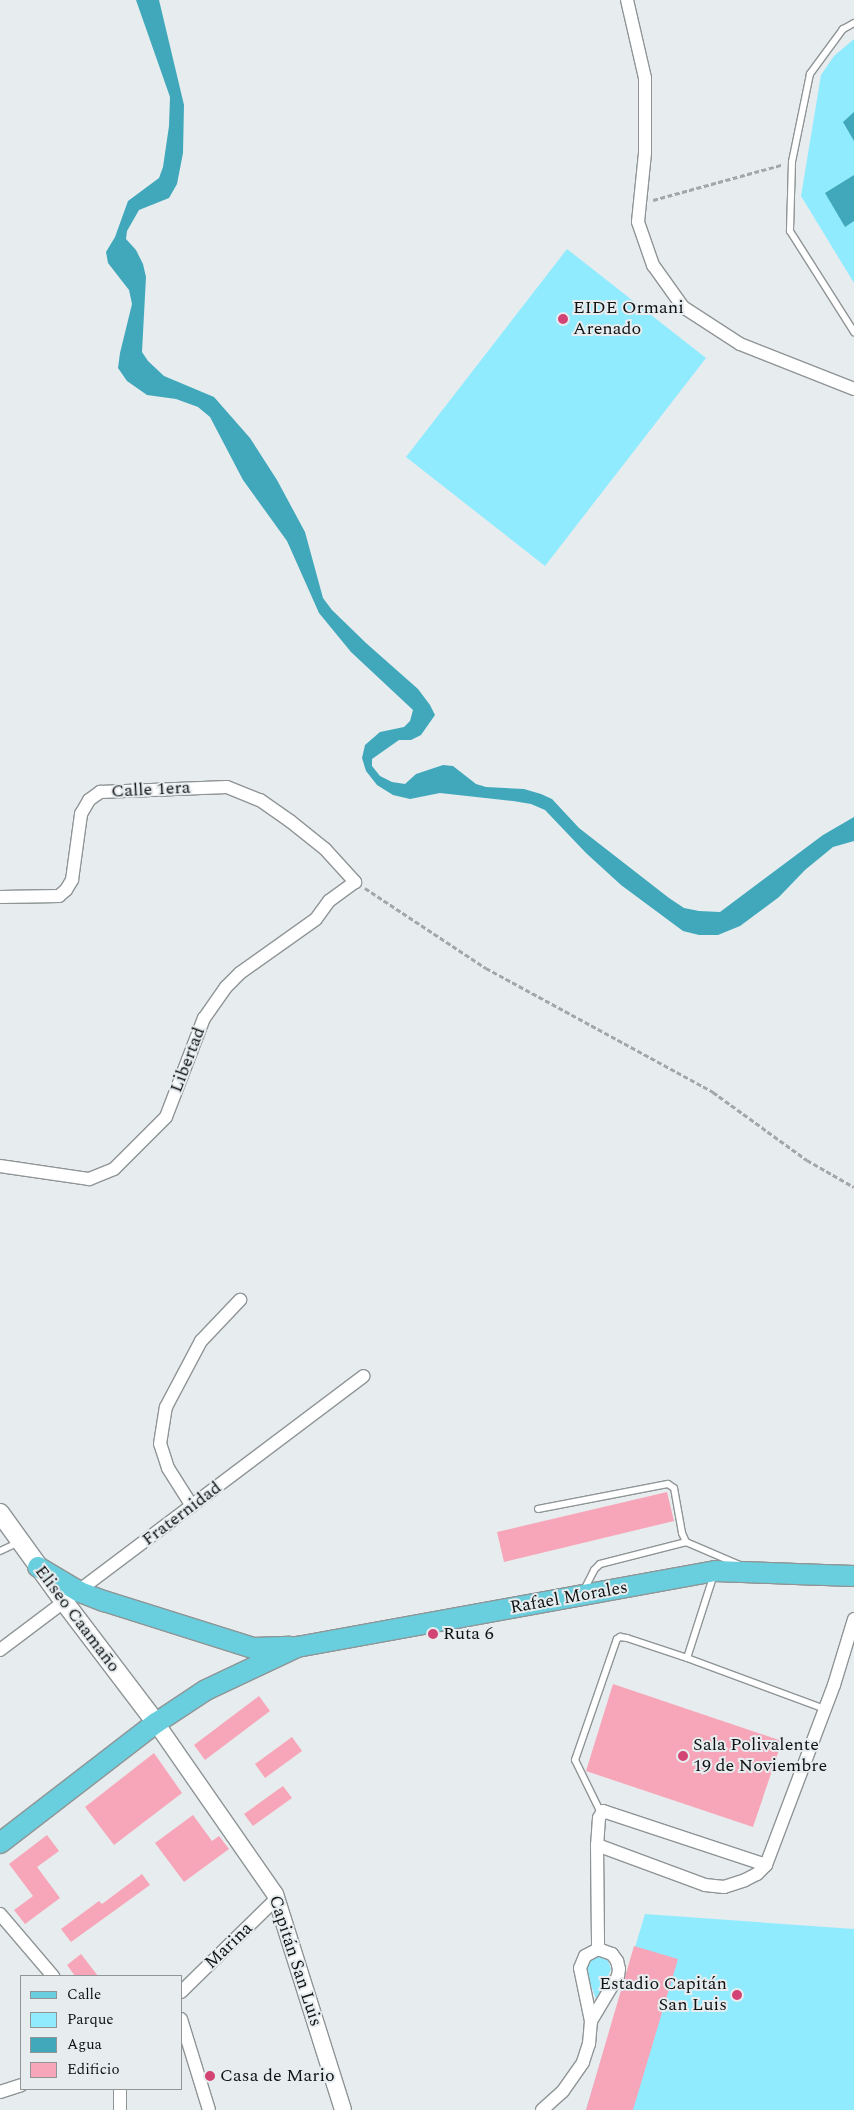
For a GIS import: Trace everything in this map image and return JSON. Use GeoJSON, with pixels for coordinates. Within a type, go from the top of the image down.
{"type":"FeatureCollection","features":[{"type":"Feature","properties":{"kind":"main road","name":"Eliseo Caamaño"},"geometry":{"type":"LineString","coordinates":[[0,1513],[38,1567]]}},
{"type":"Feature","properties":{"kind":"main road"},"geometry":{"type":"LineString","coordinates":[[38,1567],[72,1598],[253,1648],[297,1647]]}},
{"type":"Feature","properties":{"kind":"main road","name":"Rafael Morales"},"geometry":{"type":"LineString","coordinates":[[0,1843],[156,1723],[206,1690],[297,1647],[715,1571],[854,1576]]}},
{"type":"Feature","properties":{"kind":"main road","name":"Eliseo Caamaño"},"geometry":{"type":"LineString","coordinates":[[72,1598],[156,1723]]}},
{"type":"Feature","properties":{"kind":"street"},"geometry":{"type":"LineString","coordinates":[[627,0],[645,78],[645,153],[638,222],[653,265],[683,307],[740,344],[854,389]]}},
{"type":"Feature","properties":{"kind":"street","name":"Calle 1era"},"geometry":{"type":"LineString","coordinates":[[0,898],[59,896],[66,890],[72,880],[81,814],[89,800],[100,792],[227,786],[260,800],[290,821],[325,849],[355,882]]}},
{"type":"Feature","properties":{"kind":"street","name":"Libertad"},"geometry":{"type":"LineString","coordinates":[[0,1166],[89,1179],[114,1169],[166,1117],[204,1018],[226,987],[240,973],[316,919],[329,902],[355,882]]}},
{"type":"Feature","properties":{"kind":"street"},"geometry":{"type":"LineString","coordinates":[[192,1506],[168,1468],[160,1444],[166,1407],[200,1341],[240,1300]]}},
{"type":"Feature","properties":{"kind":"street","name":"Fraternidad"},"geometry":{"type":"LineString","coordinates":[[0,1650],[72,1598],[363,1376]]}},
{"type":"Feature","properties":{"kind":"street"},"geometry":{"type":"LineString","coordinates":[[597,1845],[705,1885],[724,1887],[757,1874],[766,1864],[825,1709],[854,1619]]}},
{"type":"Feature","properties":{"kind":"street","name":"Capitán San Luis"},"geometry":{"type":"LineString","coordinates":[[156,1723],[276,1899],[343,2110]]}},
{"type":"Feature","properties":{"kind":"street"},"geometry":{"type":"LineString","coordinates":[[598,1949],[597,1845],[598,1818],[601,1813],[606,1811],[766,1864]]}},
{"type":"Feature","properties":{"kind":"street","name":"Marina"},"geometry":{"type":"LineString","coordinates":[[182,1991],[276,1899]]}},
{"type":"Feature","properties":{"kind":"street"},"geometry":{"type":"LineString","coordinates":[[0,1914],[52,1975]]}},
{"type":"Feature","properties":{"kind":"street"},"geometry":{"type":"LineString","coordinates":[[542,2110],[567,2086],[583,2062],[589,2044],[591,2021],[580,1968],[585,1956],[598,1949],[612,1954],[617,1961],[619,1969],[615,1981],[591,2021]]}},
{"type":"Feature","properties":{"kind":"street"},"geometry":{"type":"LineString","coordinates":[[182,2022],[209,2110]]}},
{"type":"Feature","properties":{"kind":"street"},"geometry":{"type":"LineString","coordinates":[[0,2092],[20,2085]]}},
{"type":"Feature","properties":{"kind":"street"},"geometry":{"type":"LineString","coordinates":[[120,2090],[120,2110]]}},
{"type":"Feature","properties":{"kind":"lane"},"geometry":{"type":"LineString","coordinates":[[854,23],[843,29],[810,74],[792,162],[790,231],[854,332]]}},
{"type":"Feature","properties":{"kind":"lane"},"geometry":{"type":"LineString","coordinates":[[538,1509],[668,1484],[674,1488],[682,1534],[686,1542]]}},
{"type":"Feature","properties":{"kind":"lane"},"geometry":{"type":"LineString","coordinates":[[0,1551],[21,1542]]}},
{"type":"Feature","properties":{"kind":"lane"},"geometry":{"type":"LineString","coordinates":[[581,1596],[594,1570],[600,1564],[686,1542],[757,1572]]}},
{"type":"Feature","properties":{"kind":"lane"},"geometry":{"type":"LineString","coordinates":[[687,1658],[715,1571]]}},
{"type":"Feature","properties":{"kind":"lane"},"geometry":{"type":"LineString","coordinates":[[601,1813],[575,1760],[617,1639],[620,1637],[687,1658],[825,1709]]}},
{"type":"Feature","properties":{"kind":"path"},"geometry":{"type":"LineString","coordinates":[[640,204],[792,162]]}},
{"type":"Feature","properties":{"kind":"path"},"geometry":{"type":"LineString","coordinates":[[355,882],[486,968],[713,1092],[806,1160],[854,1187]]}},
{"type":"Feature","properties":{"kind":"green space"},"geometry":{"type":"Polygon","coordinates":[[[854,39],[854,283],[801,196],[821,75],[834,56],[854,39]]]}},
{"type":"Feature","properties":{"kind":"green space"},"geometry":{"type":"Polygon","coordinates":[[[567,249],[706,358],[545,566],[406,457],[567,249]]]}},
{"type":"Feature","properties":{"kind":"green space","name":"Estadio Capitán San Luis"},"geometry":{"type":"Polygon","coordinates":[[[645,1914],[854,1929],[854,2110],[586,2110],[645,1914]]]}},
{"type":"Feature","properties":{"kind":"green space"},"geometry":{"type":"Polygon","coordinates":[[[599,1955],[607,1958],[611,1969],[599,1998],[596,1999],[586,1972],[586,1964],[588,1960],[599,1955]]]}},
{"type":"Feature","properties":{"kind":"water"},"geometry":{"type":"Polygon","coordinates":[[[136,0],[159,0],[184,105],[183,153],[177,184],[169,198],[139,210],[127,231],[126,239],[136,250],[143,264],[146,277],[142,352],[148,361],[164,376],[214,397],[250,438],[277,480],[305,532],[323,598],[332,610],[366,643],[418,689],[430,705],[435,715],[421,735],[411,740],[399,740],[372,759],[372,766],[380,776],[392,782],[405,784],[416,774],[443,765],[453,766],[476,784],[486,787],[524,789],[541,794],[552,799],[579,828],[669,898],[684,908],[699,911],[720,912],[823,835],[854,817],[854,841],[833,847],[805,870],[779,897],[740,926],[718,935],[699,935],[683,931],[621,885],[586,853],[545,810],[531,804],[513,801],[440,793],[410,799],[393,795],[377,785],[366,771],[362,758],[365,745],[380,732],[404,727],[410,721],[413,710],[351,652],[319,613],[287,541],[243,480],[210,417],[198,407],[176,399],[147,395],[127,381],[118,368],[132,304],[129,290],[108,263],[106,252],[115,237],[128,201],[159,178],[163,167],[169,126],[170,97],[136,0]]]}},
{"type":"Feature","properties":{"kind":"water"},"geometry":{"type":"Polygon","coordinates":[[[854,112],[854,141],[843,122],[854,112]]]}},
{"type":"Feature","properties":{"kind":"water"},"geometry":{"type":"Polygon","coordinates":[[[854,175],[854,221],[845,227],[825,193],[854,175]]]}},
{"type":"Feature","properties":{"kind":"building"},"geometry":{"type":"Polygon","coordinates":[[[667,1492],[674,1521],[504,1562],[497,1532],[667,1492]]]}},
{"type":"Feature","properties":{"kind":"building","name":"Sala Polivalente 19 de Noviembre"},"geometry":{"type":"Polygon","coordinates":[[[613,1684],[782,1741],[753,1827],[586,1771],[613,1684]]]}},
{"type":"Feature","properties":{"kind":"building"},"geometry":{"type":"Polygon","coordinates":[[[259,1696],[270,1711],[205,1760],[194,1745],[259,1696]]]}},
{"type":"Feature","properties":{"kind":"building"},"geometry":{"type":"Polygon","coordinates":[[[292,1737],[302,1751],[265,1778],[255,1764],[292,1737]]]}},
{"type":"Feature","properties":{"kind":"building"},"geometry":{"type":"Polygon","coordinates":[[[154,1753],[182,1793],[114,1845],[85,1807],[154,1753]]]}},
{"type":"Feature","properties":{"kind":"building"},"geometry":{"type":"Polygon","coordinates":[[[283,1786],[292,1798],[253,1826],[244,1814],[283,1786]]]}},
{"type":"Feature","properties":{"kind":"building"},"geometry":{"type":"Polygon","coordinates":[[[193,1815],[212,1841],[219,1836],[229,1849],[184,1882],[155,1843],[193,1815]]]}},
{"type":"Feature","properties":{"kind":"building"},"geometry":{"type":"Polygon","coordinates":[[[47,1835],[59,1851],[37,1867],[60,1898],[25,1924],[14,1910],[33,1896],[9,1864],[47,1835]]]}},
{"type":"Feature","properties":{"kind":"building"},"geometry":{"type":"Polygon","coordinates":[[[142,1874],[150,1885],[71,1942],[61,1929],[99,1901],[102,1904],[142,1874]]]}},
{"type":"Feature","properties":{"kind":"building"},"geometry":{"type":"Polygon","coordinates":[[[634,1946],[678,1959],[633,2110],[586,2110],[634,1946]]]}},
{"type":"Feature","properties":{"kind":"building"},"geometry":{"type":"Polygon","coordinates":[[[81,1954],[97,1975],[74,1975],[67,1965],[81,1954]]]}},
{"type":"Feature","properties":{"kind":"place","name":"EIDE Ormani Arenado"},"geometry":{"type":"Point","coordinates":[563,319]}},
{"type":"Feature","properties":{"kind":"place","name":"Ruta 6"},"geometry":{"type":"Point","coordinates":[433,1634]}},
{"type":"Feature","properties":{"kind":"place","name":"Sala Polivalente 19 de Noviembre"},"geometry":{"type":"Point","coordinates":[683,1756]}},
{"type":"Feature","properties":{"kind":"place","name":"Estadio Capitán San Luis"},"geometry":{"type":"Point","coordinates":[737,1995]}},
{"type":"Feature","properties":{"kind":"place","name":"Casa de Mario"},"geometry":{"type":"Point","coordinates":[210,2076]}}]}
